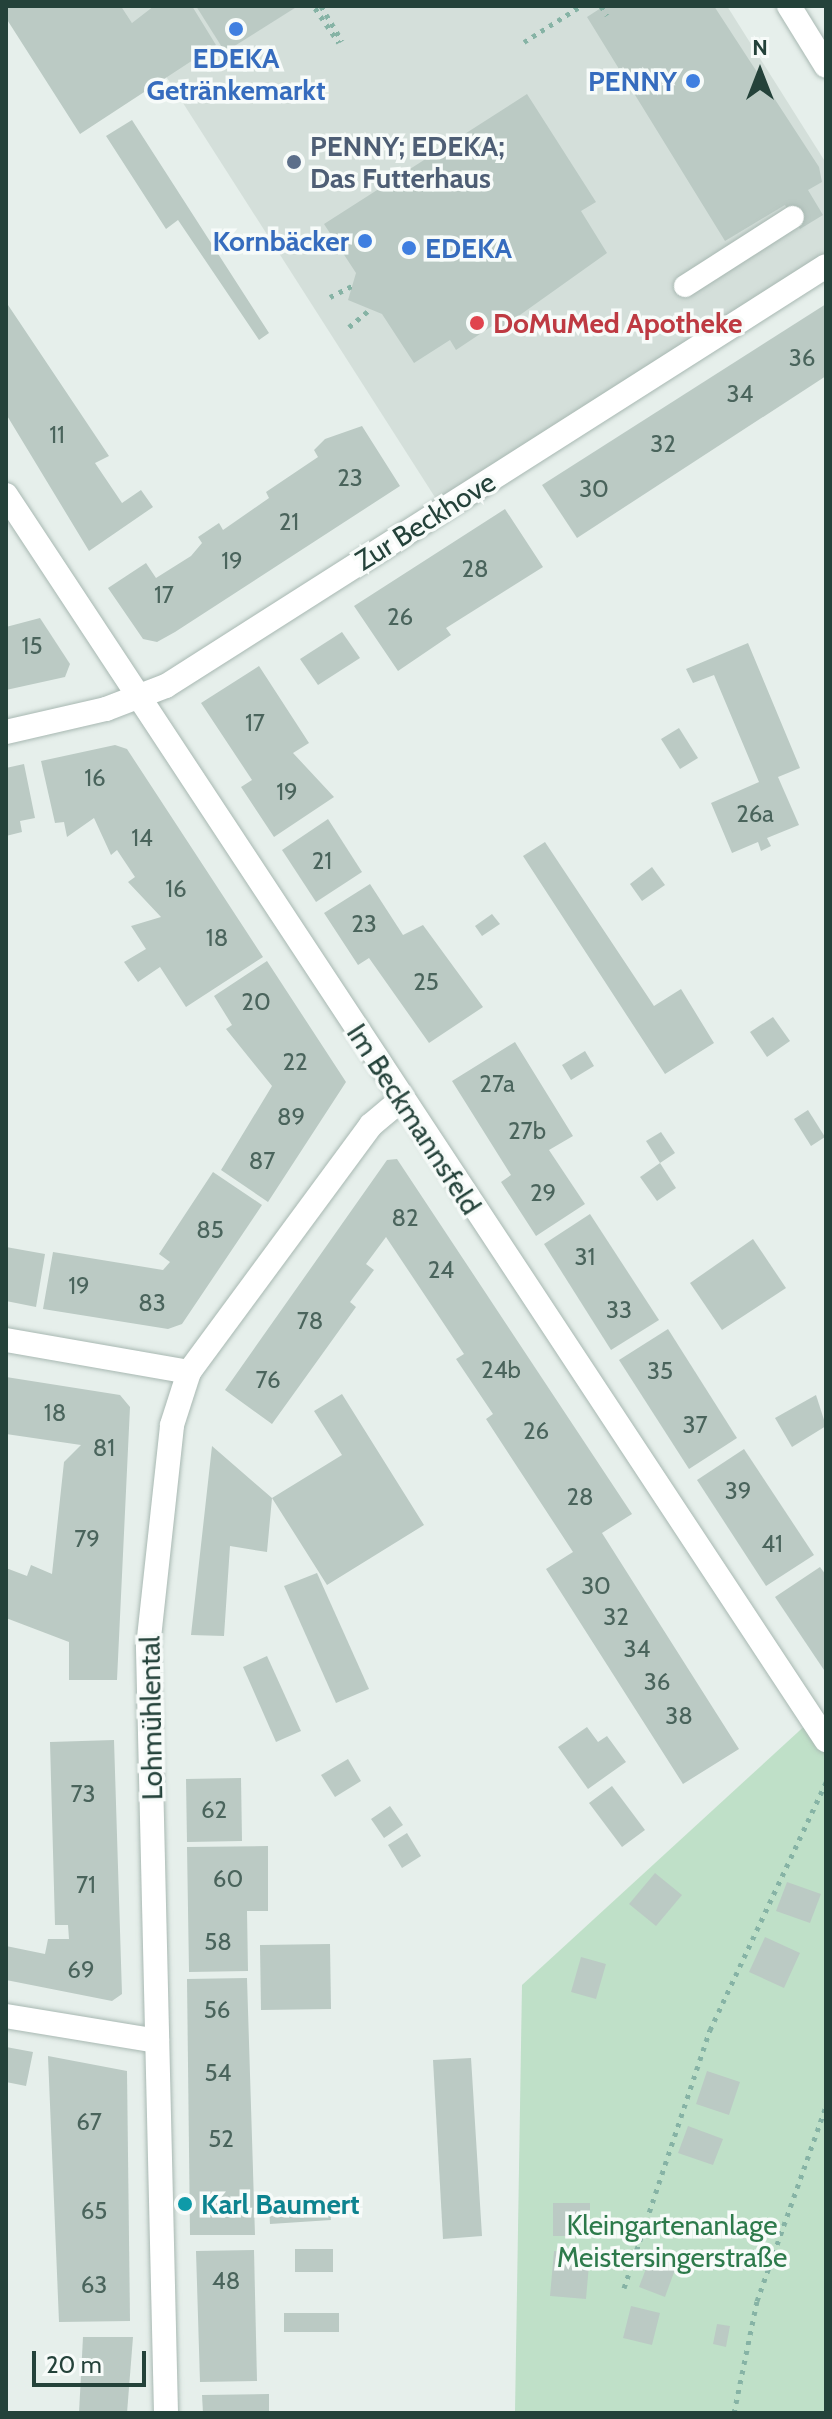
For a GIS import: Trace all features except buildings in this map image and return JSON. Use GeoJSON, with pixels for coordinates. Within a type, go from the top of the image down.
{"type":"FeatureCollection","features":[{"type":"Feature","properties":{"kind":"street"},"geometry":{"type":"LineString","coordinates":[[789,6],[826,66]]}},
{"type":"Feature","properties":{"kind":"street","name":"Zur Beckhove"},"geometry":{"type":"LineString","coordinates":[[6,732],[140,699],[826,266]]}},
{"type":"Feature","properties":{"kind":"street","name":"Im Beckmannsfeld"},"geometry":{"type":"LineString","coordinates":[[6,495],[401,1100],[826,1740]]}},
{"type":"Feature","properties":{"kind":"street","name":"Lohmühlental"},"geometry":{"type":"LineString","coordinates":[[166,2413],[148,1647],[170,1440],[189,1372],[371,1125],[401,1100]]}},
{"type":"Feature","properties":{"kind":"street"},"geometry":{"type":"LineString","coordinates":[[6,1340],[189,1372]]}},
{"type":"Feature","properties":{"kind":"street"},"geometry":{"type":"LineString","coordinates":[[6,2016],[157,2041]]}},
{"type":"Feature","properties":{"kind":"lane"},"geometry":{"type":"LineString","coordinates":[[685,286],[793,217]]}},
{"type":"Feature","properties":{"kind":"path"},"geometry":{"type":"LineString","coordinates":[[524,42],[581,6]]}},
{"type":"Feature","properties":{"kind":"path"},"geometry":{"type":"LineString","coordinates":[[601,6],[607,15]]}},
{"type":"Feature","properties":{"kind":"path"},"geometry":{"type":"LineString","coordinates":[[318,7],[341,42]]}},
{"type":"Feature","properties":{"kind":"path"},"geometry":{"type":"LineString","coordinates":[[330,297],[352,286]]}},
{"type":"Feature","properties":{"kind":"path"},"geometry":{"type":"LineString","coordinates":[[349,327],[368,311]]}},
{"type":"Feature","properties":{"kind":"path"},"geometry":{"type":"LineString","coordinates":[[624,2288],[710,2030],[826,1782]]}},
{"type":"Feature","properties":{"kind":"path"},"geometry":{"type":"LineString","coordinates":[[734,2413],[757,2301],[826,2106]]}},
{"type":"Feature","properties":{"kind":"shaded area"},"geometry":{"type":"Polygon","coordinates":[[[121,6],[727,6],[826,163],[826,259],[438,502],[121,6]]]}},
{"type":"Feature","properties":{"kind":"green space","name":"Kleingartenanlage Meistersingerstraße"},"geometry":{"type":"Polygon","coordinates":[[[810,1721],[826,1741],[826,2413],[515,2413],[522,1985],[810,1721]]]}},
{"type":"Feature","properties":{"kind":"place","name":"EDEKA Getränkemarkt"},"geometry":{"type":"Point","coordinates":[236,29]}},
{"type":"Feature","properties":{"kind":"place","name":"PENNY"},"geometry":{"type":"Point","coordinates":[693,81]}},
{"type":"Feature","properties":{"kind":"place","name":"PENNY; EDEKA; Das Futterhaus"},"geometry":{"type":"Point","coordinates":[294,162]}},
{"type":"Feature","properties":{"kind":"place","name":"Kornbäcker"},"geometry":{"type":"Point","coordinates":[365,241]}},
{"type":"Feature","properties":{"kind":"place","name":"EDEKA"},"geometry":{"type":"Point","coordinates":[409,248]}},
{"type":"Feature","properties":{"kind":"place","name":"DoMuMed Apotheke"},"geometry":{"type":"Point","coordinates":[477,323]}},
{"type":"Feature","properties":{"kind":"place","name":"Karl Baumert"},"geometry":{"type":"Point","coordinates":[185,2204]}}]}
